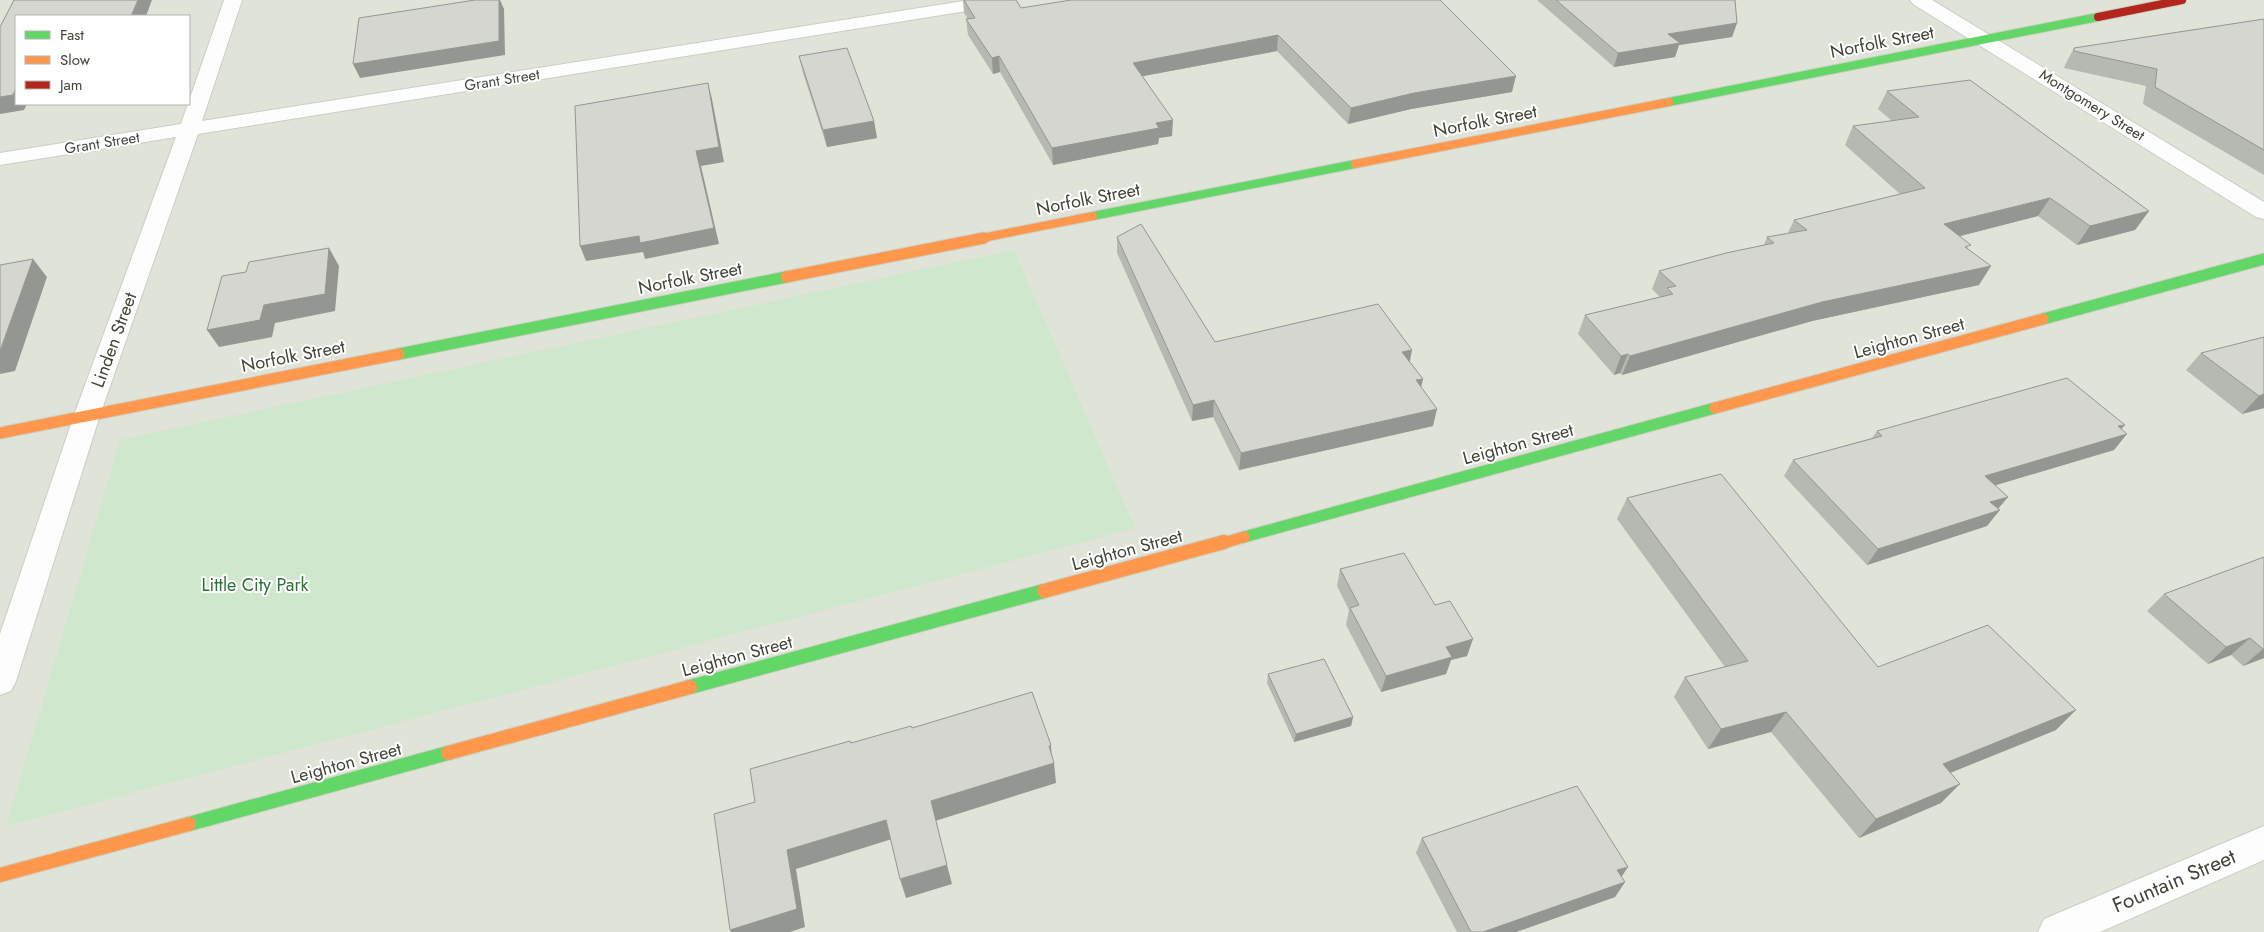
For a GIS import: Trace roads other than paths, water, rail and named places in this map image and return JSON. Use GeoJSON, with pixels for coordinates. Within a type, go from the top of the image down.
{"type":"FeatureCollection","features":[{"type":"Feature","properties":{"kind":"street","name":"Linden Street"},"geometry":{"type":"LineString","coordinates":[[0,681],[86,415],[189,130],[233,0]]}},
{"type":"Feature","properties":{"kind":"street","name":"Grant Street"},"geometry":{"type":"LineString","coordinates":[[0,159],[1004,0]]}},
{"type":"Feature","properties":{"kind":"street","name":"Montgomery Street"},"geometry":{"type":"LineString","coordinates":[[1919,0],[2264,212]]}},
{"type":"Feature","properties":{"kind":"street","name":"Norfolk Street"},"geometry":{"type":"LineString","coordinates":[[0,433],[2182,0]]}},
{"type":"Feature","properties":{"kind":"street","name":"Leighton Street"},"geometry":{"type":"LineString","coordinates":[[0,875],[2264,259]]}},
{"type":"Feature","properties":{"kind":"street","name":"Fountain Street"},"geometry":{"type":"LineString","coordinates":[[2057,932],[2264,842]]}},
{"type":"Feature","properties":{"kind":"park label","name":"Little City Park"},"geometry":{"type":"Point","coordinates":[255,585]}}]}
